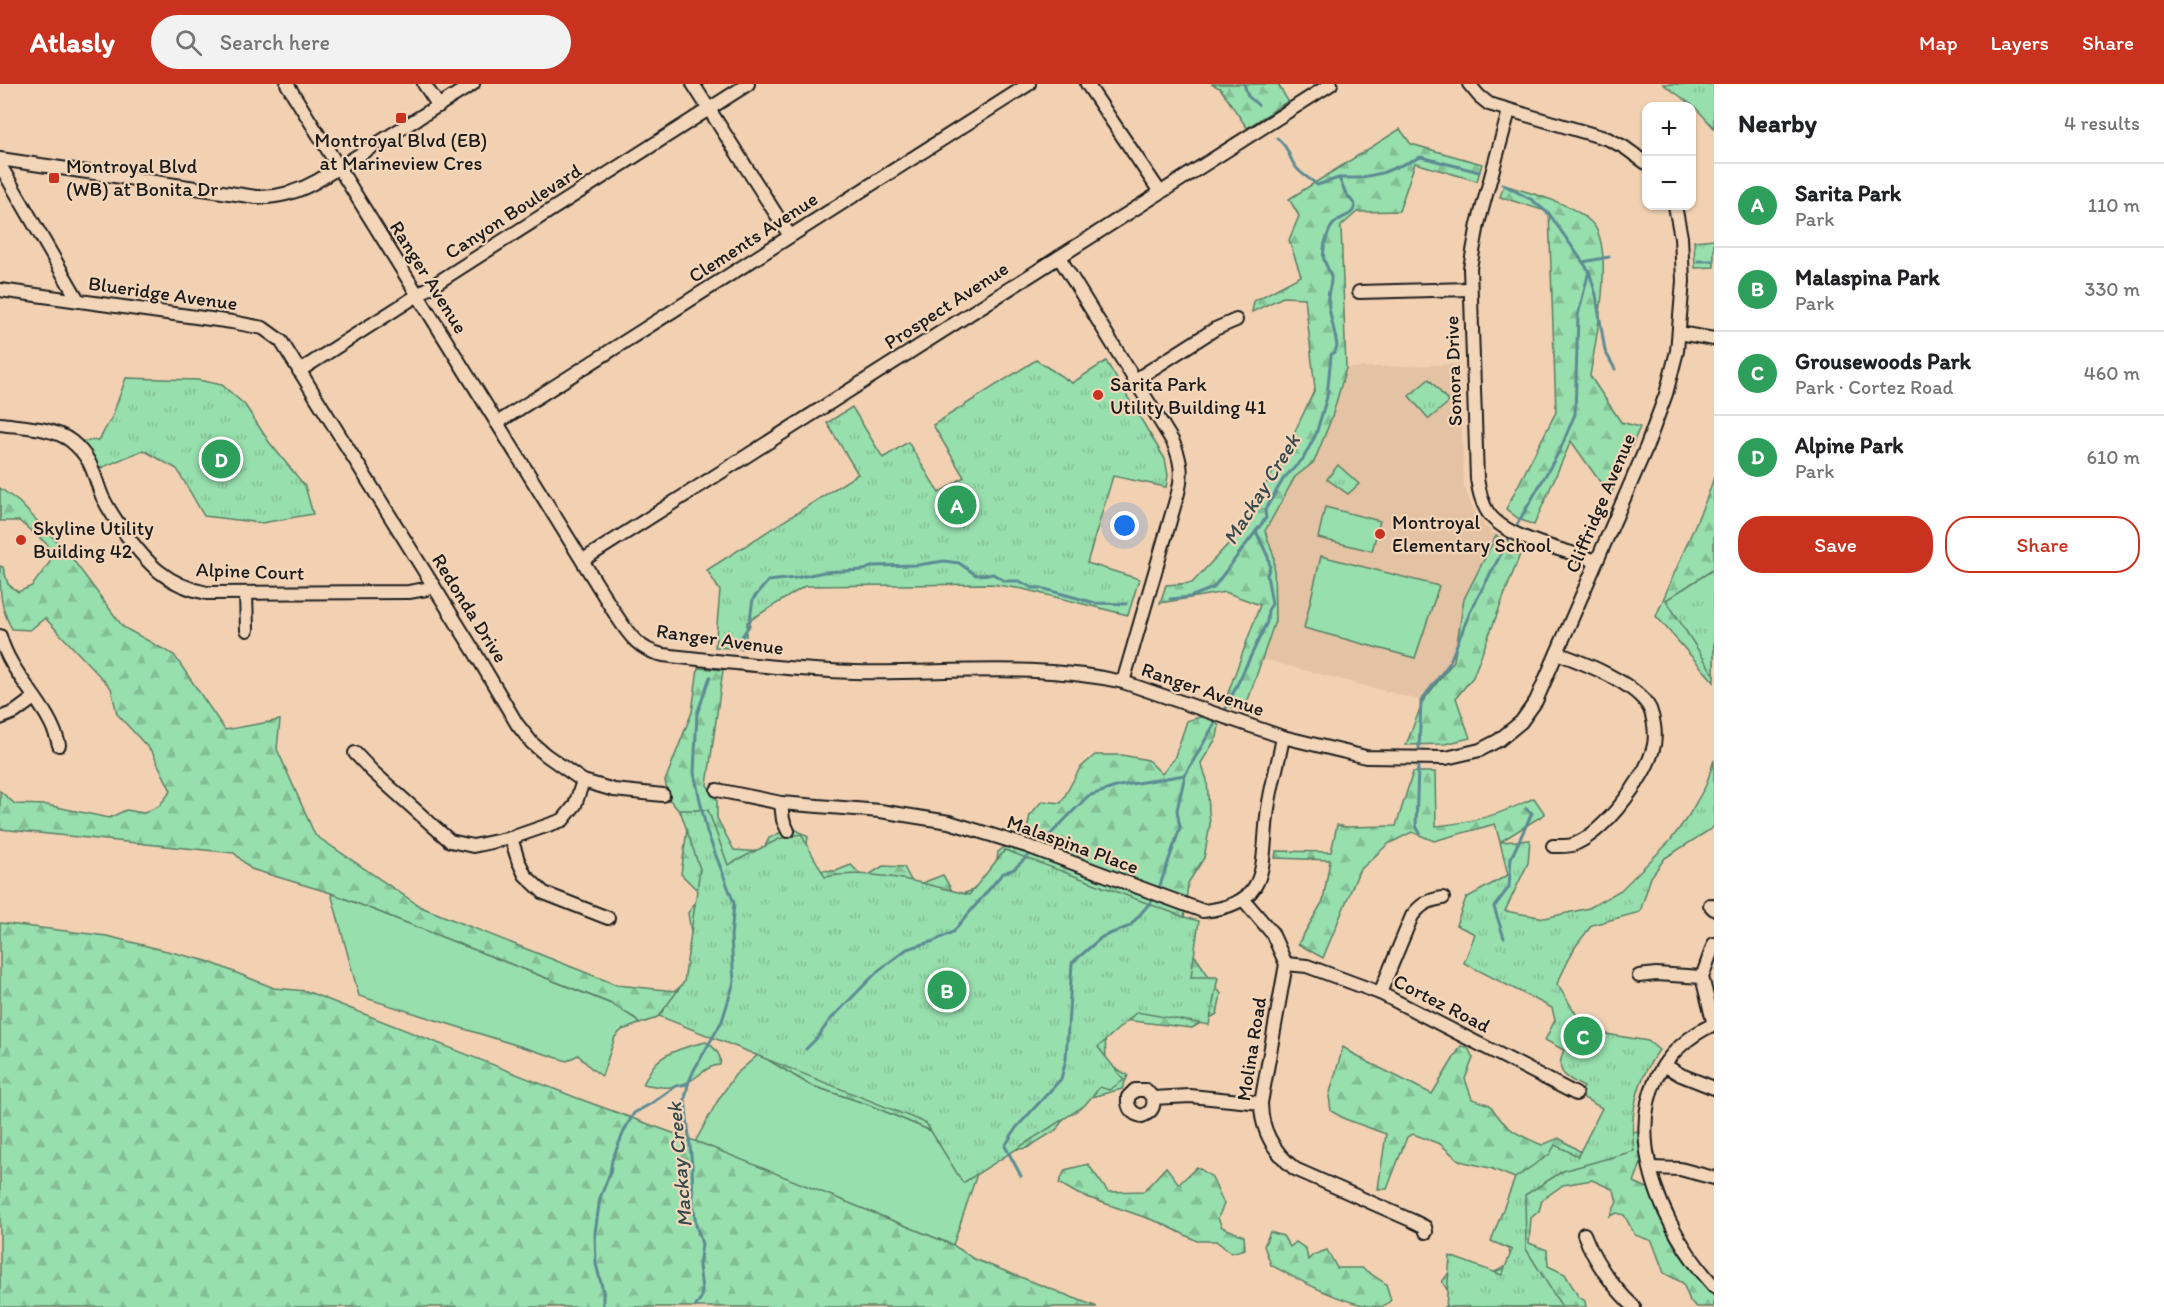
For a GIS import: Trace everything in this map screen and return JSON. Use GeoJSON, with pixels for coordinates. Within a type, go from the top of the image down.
{"type":"FeatureCollection","features":[{"type":"Feature","properties":{"kind":"street","name":"Ranger Avenue"},"geometry":{"type":"LineString","coordinates":[[288,84],[630,637],[637,644],[654,653],[797,669],[855,672],[1023,670],[1070,672],[1123,682],[1282,736],[1366,757],[1446,758]]}},
{"type":"Feature","properties":{"kind":"street"},"geometry":{"type":"LineString","coordinates":[[424,84],[439,106]]}},
{"type":"Feature","properties":{"kind":"street"},"geometry":{"type":"LineString","coordinates":[[0,159],[263,197],[282,196],[304,188],[339,168],[473,84]]}},
{"type":"Feature","properties":{"kind":"street"},"geometry":{"type":"LineString","coordinates":[[693,84],[790,236]]}},
{"type":"Feature","properties":{"kind":"street","name":"Canyon Boulevard"},"geometry":{"type":"LineString","coordinates":[[299,370],[748,84]]}},
{"type":"Feature","properties":{"kind":"street","name":"Clements Avenue"},"geometry":{"type":"LineString","coordinates":[[497,423],[1029,84]]}},
{"type":"Feature","properties":{"kind":"street"},"geometry":{"type":"LineString","coordinates":[[1087,84],[1160,192]]}},
{"type":"Feature","properties":{"kind":"street","name":"Prospect Avenue"},"geometry":{"type":"LineString","coordinates":[[584,561],[1331,84]]}},
{"type":"Feature","properties":{"kind":"street"},"geometry":{"type":"LineString","coordinates":[[1470,84],[1484,100],[1509,111],[1608,140],[1624,147],[1642,160]]}},
{"type":"Feature","properties":{"kind":"street","name":"Sonora Drive"},"geometry":{"type":"LineString","coordinates":[[1509,111],[1472,247],[1469,289],[1477,479],[1485,508],[1493,519],[1515,533],[1596,561]]}},
{"type":"Feature","properties":{"kind":"street"},"geometry":{"type":"LineString","coordinates":[[0,165],[78,300]]}},
{"type":"Feature","properties":{"kind":"street","name":"Cliffridge Avenue"},"geometry":{"type":"LineString","coordinates":[[1446,758],[1480,750],[1499,740],[1521,722],[1536,701],[1660,413],[1674,366],[1683,280],[1680,228],[1675,210]]}},
{"type":"Feature","properties":{"kind":"street"},"geometry":{"type":"LineString","coordinates":[[1059,256],[1173,442],[1181,463],[1182,474],[1178,493],[1123,682]]}},
{"type":"Feature","properties":{"kind":"street"},"geometry":{"type":"LineString","coordinates":[[1359,292],[1469,289]]}},
{"type":"Feature","properties":{"kind":"street","name":"Blueridge Avenue"},"geometry":{"type":"LineString","coordinates":[[0,290],[263,328],[281,341],[299,370]]}},
{"type":"Feature","properties":{"kind":"street"},"geometry":{"type":"LineString","coordinates":[[1135,380],[1215,329],[1236,320]]}},
{"type":"Feature","properties":{"kind":"street"},"geometry":{"type":"LineString","coordinates":[[1679,333],[1714,339]]}},
{"type":"Feature","properties":{"kind":"street","name":"Redonda Drive"},"geometry":{"type":"LineString","coordinates":[[299,370],[517,724],[532,742],[546,755],[583,781],[614,790],[663,795]]}},
{"type":"Feature","properties":{"kind":"street","name":"Alpine Court"},"geometry":{"type":"LineString","coordinates":[[0,424],[56,433],[71,441],[93,467],[102,497],[142,554],[163,576],[184,587],[207,592],[246,593],[409,592],[426,589],[433,585]]}},
{"type":"Feature","properties":{"kind":"street"},"geometry":{"type":"LineString","coordinates":[[246,593],[247,630]]}},
{"type":"Feature","properties":{"kind":"street"},"geometry":{"type":"LineString","coordinates":[[0,636],[8,658],[55,729],[59,746]]}},
{"type":"Feature","properties":{"kind":"street"},"geometry":{"type":"LineString","coordinates":[[1553,846],[1573,845],[1606,820],[1642,773],[1654,743],[1655,729],[1652,714],[1638,693],[1623,682],[1557,653]]}},
{"type":"Feature","properties":{"kind":"street"},"geometry":{"type":"LineString","coordinates":[[0,717],[15,712],[34,698]]}},
{"type":"Feature","properties":{"kind":"street"},"geometry":{"type":"LineString","coordinates":[[1282,736],[1268,807],[1263,871],[1258,882],[1243,899],[1272,933],[1286,964]]}},
{"type":"Feature","properties":{"kind":"street"},"geometry":{"type":"LineString","coordinates":[[355,753],[450,841],[473,846],[512,838],[563,820],[575,806],[583,781]]}},
{"type":"Feature","properties":{"kind":"street","name":"Malaspina Place"},"geometry":{"type":"LineString","coordinates":[[717,790],[781,803],[880,811],[949,822],[1027,846],[1203,911],[1219,910],[1243,899]]}},
{"type":"Feature","properties":{"kind":"street"},"geometry":{"type":"LineString","coordinates":[[781,803],[783,820],[788,831]]}},
{"type":"Feature","properties":{"kind":"street"},"geometry":{"type":"LineString","coordinates":[[512,838],[518,860],[525,874],[544,893],[608,918]]}},
{"type":"Feature","properties":{"kind":"street"},"geometry":{"type":"LineString","coordinates":[[1380,993],[1412,916],[1417,909],[1430,900],[1443,898]]}},
{"type":"Feature","properties":{"kind":"street"},"geometry":{"type":"LineString","coordinates":[[1714,944],[1702,977],[1714,1024],[1686,1040],[1664,1065],[1653,1085],[1647,1111],[1645,1137],[1664,1213],[1696,1265],[1714,1286]]}},
{"type":"Feature","properties":{"kind":"street","name":"Cortez Road"},"geometry":{"type":"LineString","coordinates":[[1286,964],[1307,966],[1380,993],[1575,1094]]}},
{"type":"Feature","properties":{"kind":"street","name":"Molina Road"},"geometry":{"type":"LineString","coordinates":[[1286,964],[1261,1103],[1264,1129],[1285,1161],[1304,1174],[1413,1221],[1425,1227],[1426,1232]]}},
{"type":"Feature","properties":{"kind":"street"},"geometry":{"type":"LineString","coordinates":[[1639,976],[1656,974],[1702,977]]}},
{"type":"Feature","properties":{"kind":"street"},"geometry":{"type":"LineString","coordinates":[[1664,1065],[1681,1075],[1714,1088]]}},
{"type":"Feature","properties":{"kind":"street"},"geometry":{"type":"LineString","coordinates":[[1154,1098],[1191,1096],[1261,1103]]}},
{"type":"Feature","properties":{"kind":"street"},"geometry":{"type":"LineString","coordinates":[[1651,1168],[1680,1169],[1714,1178]]}},
{"type":"Feature","properties":{"kind":"street"},"geometry":{"type":"LineString","coordinates":[[1584,1234],[1608,1279],[1634,1307]]}},
{"type":"Feature","properties":{"kind":"shaded area","name":"Montroyal Elementary School"},"geometry":{"type":"Polygon","coordinates":[[[1459,364],[1464,486],[1474,511],[1496,536],[1464,599],[1454,661],[1423,701],[1262,659],[1275,621],[1274,557],[1265,532],[1295,477],[1314,462],[1332,417],[1346,368],[1459,364]]]}},
{"type":"Feature","properties":{"kind":"green space"},"geometry":{"type":"Polygon","coordinates":[[[1211,84],[1278,84],[1288,101],[1247,128],[1220,88],[1211,84]]]}},
{"type":"Feature","properties":{"kind":"green space"},"geometry":{"type":"Polygon","coordinates":[[[1663,84],[1714,84],[1714,128],[1696,108],[1696,102],[1688,102],[1663,84]]]}},
{"type":"Feature","properties":{"kind":"green space"},"geometry":{"type":"Polygon","coordinates":[[[1400,129],[1411,144],[1482,164],[1477,181],[1415,163],[1399,211],[1357,212],[1341,226],[1346,368],[1332,417],[1314,462],[1295,477],[1265,531],[1274,557],[1275,621],[1244,712],[1224,704],[1260,605],[1225,592],[1160,603],[1166,585],[1192,583],[1232,540],[1285,452],[1315,389],[1305,298],[1283,297],[1252,312],[1254,301],[1301,276],[1289,240],[1299,216],[1289,199],[1400,129]]]}},
{"type":"Feature","properties":{"kind":"green space"},"geometry":{"type":"Polygon","coordinates":[[[1504,185],[1551,199],[1573,209],[1592,223],[1599,235],[1603,253],[1602,297],[1590,376],[1621,422],[1640,427],[1610,496],[1571,441],[1534,525],[1519,519],[1506,509],[1556,412],[1549,212],[1500,197],[1504,185]]]}},
{"type":"Feature","properties":{"kind":"green space"},"geometry":{"type":"Polygon","coordinates":[[[1714,239],[1714,267],[1695,268],[1694,241],[1714,239]]]}},
{"type":"Feature","properties":{"kind":"green space"},"geometry":{"type":"Polygon","coordinates":[[[1036,360],[1072,383],[1106,361],[1165,459],[1168,475],[1166,487],[1113,476],[1087,563],[1139,579],[1128,615],[1023,589],[991,584],[805,586],[747,622],[745,649],[715,647],[720,591],[707,570],[858,474],[827,423],[852,407],[883,458],[908,442],[939,493],[964,477],[933,425],[1036,360]]]}},
{"type":"Feature","properties":{"kind":"green space"},"geometry":{"type":"Polygon","coordinates":[[[126,378],[198,380],[222,385],[245,405],[269,442],[305,486],[313,514],[262,523],[204,516],[177,469],[143,450],[101,468],[71,442],[99,440],[112,417],[126,378]]]}},
{"type":"Feature","properties":{"kind":"green space"},"geometry":{"type":"Polygon","coordinates":[[[1429,379],[1449,402],[1429,419],[1409,396],[1429,379]]]}},
{"type":"Feature","properties":{"kind":"green space"},"geometry":{"type":"Polygon","coordinates":[[[1338,465],[1359,484],[1348,494],[1327,479],[1338,465]]]}},
{"type":"Feature","properties":{"kind":"green space"},"geometry":{"type":"Polygon","coordinates":[[[1714,477],[1714,682],[1656,616],[1714,477]]]}},
{"type":"Feature","properties":{"kind":"green space"},"geometry":{"type":"Polygon","coordinates":[[[0,488],[19,502],[68,553],[123,627],[174,655],[225,730],[280,720],[277,749],[315,835],[421,907],[617,985],[675,991],[689,979],[694,952],[688,913],[701,894],[681,874],[688,822],[669,799],[665,781],[692,712],[698,668],[723,670],[707,785],[717,799],[717,818],[734,850],[762,852],[769,838],[792,827],[808,837],[806,851],[814,870],[836,871],[851,865],[864,878],[883,866],[904,867],[914,886],[943,875],[955,896],[977,889],[996,871],[998,852],[1027,830],[1030,815],[1042,801],[1061,803],[1080,768],[1095,755],[1122,755],[1148,760],[1162,774],[1174,759],[1187,721],[1208,717],[1219,726],[1217,737],[1201,763],[1207,780],[1210,825],[1204,858],[1188,883],[1182,937],[1221,994],[1217,1014],[1192,1028],[1115,1019],[1105,1031],[1106,1064],[1128,1075],[1122,1089],[1076,1101],[1056,1130],[1027,1148],[984,1153],[867,1104],[810,1085],[676,1005],[654,1019],[639,1024],[636,1019],[612,1004],[331,893],[251,869],[234,853],[0,829],[0,791],[15,804],[47,805],[109,818],[126,810],[144,813],[159,806],[171,791],[152,752],[117,714],[111,688],[45,618],[30,630],[12,629],[5,614],[2,599],[0,566],[3,567],[8,584],[18,592],[32,586],[50,562],[48,545],[19,521],[0,521],[0,488]]]}},
{"type":"Feature","properties":{"kind":"green space"},"geometry":{"type":"Polygon","coordinates":[[[1325,507],[1380,521],[1372,551],[1318,538],[1325,507]]]}},
{"type":"Feature","properties":{"kind":"green space"},"geometry":{"type":"Polygon","coordinates":[[[1496,536],[1522,549],[1473,677],[1456,698],[1470,738],[1445,744],[1406,745],[1423,701],[1454,661],[1464,599],[1496,536]]]}},
{"type":"Feature","properties":{"kind":"green space"},"geometry":{"type":"Polygon","coordinates":[[[1321,556],[1439,586],[1415,658],[1304,628],[1321,556]]]}},
{"type":"Feature","properties":{"kind":"green space"},"geometry":{"type":"Polygon","coordinates":[[[1714,569],[1714,675],[1666,600],[1714,569]]]}},
{"type":"Feature","properties":{"kind":"green space"},"geometry":{"type":"Polygon","coordinates":[[[1714,760],[1714,827],[1665,858],[1651,877],[1640,912],[1592,925],[1575,947],[1557,984],[1578,1017],[1606,1034],[1648,1041],[1659,1050],[1645,1073],[1636,1098],[1633,1124],[1634,1151],[1563,1171],[1525,1195],[1526,1249],[1562,1307],[1446,1307],[1450,1256],[1502,1275],[1512,1250],[1491,1241],[1515,1178],[1550,1154],[1555,1145],[1578,1156],[1602,1108],[1580,1096],[1584,1087],[1567,1077],[1561,1070],[1564,1050],[1545,1040],[1555,1020],[1552,1008],[1464,963],[1475,934],[1456,925],[1466,898],[1508,875],[1500,842],[1530,840],[1528,863],[1505,911],[1545,918],[1589,908],[1621,890],[1670,841],[1689,815],[1706,785],[1714,760]]]}},
{"type":"Feature","properties":{"kind":"green space"},"geometry":{"type":"Polygon","coordinates":[[[1413,772],[1435,772],[1436,826],[1487,817],[1534,798],[1545,814],[1500,842],[1495,824],[1434,841],[1412,832],[1388,844],[1359,871],[1323,958],[1298,944],[1323,901],[1330,860],[1275,858],[1276,851],[1331,852],[1337,825],[1346,827],[1396,826],[1413,772]]]}},
{"type":"Feature","properties":{"kind":"green space"},"geometry":{"type":"Polygon","coordinates":[[[680,810],[708,810],[728,865],[779,839],[801,834],[825,877],[861,874],[897,878],[969,895],[1005,850],[1199,921],[1191,977],[1218,977],[1209,1025],[1137,1012],[1098,1047],[1124,1080],[1109,1090],[1100,1087],[1084,1106],[963,1183],[926,1123],[659,1016],[684,982],[700,869],[680,810]]]}},
{"type":"Feature","properties":{"kind":"green space"},"geometry":{"type":"Polygon","coordinates":[[[331,893],[614,1005],[636,1019],[639,1024],[622,1030],[615,1037],[602,1076],[578,1055],[567,1061],[359,996],[331,893]]]}},
{"type":"Feature","properties":{"kind":"green space"},"geometry":{"type":"Polygon","coordinates":[[[0,923],[107,936],[207,961],[274,988],[306,991],[577,1098],[703,1144],[953,1245],[974,1259],[1097,1307],[0,1307],[0,923]]]}},
{"type":"Feature","properties":{"kind":"green space"},"geometry":{"type":"Polygon","coordinates":[[[706,1042],[717,1052],[720,1065],[711,1067],[690,1081],[675,1087],[643,1084],[660,1059],[679,1050],[706,1042]]]}},
{"type":"Feature","properties":{"kind":"green space"},"geometry":{"type":"Polygon","coordinates":[[[1461,1046],[1468,1048],[1473,1058],[1465,1079],[1472,1099],[1490,1105],[1506,1125],[1525,1137],[1542,1145],[1559,1138],[1584,1154],[1618,1134],[1638,1131],[1643,1158],[1634,1182],[1650,1189],[1685,1257],[1714,1292],[1714,1307],[1697,1307],[1690,1301],[1683,1283],[1664,1273],[1652,1241],[1635,1235],[1624,1215],[1617,1213],[1610,1216],[1617,1202],[1614,1190],[1592,1180],[1563,1185],[1542,1200],[1539,1211],[1531,1218],[1529,1243],[1547,1250],[1548,1266],[1565,1274],[1578,1296],[1585,1301],[1586,1307],[1444,1307],[1453,1298],[1442,1282],[1456,1263],[1487,1276],[1513,1263],[1504,1236],[1514,1196],[1515,1178],[1490,1168],[1460,1161],[1440,1144],[1413,1134],[1407,1137],[1387,1189],[1378,1189],[1386,1134],[1345,1119],[1331,1111],[1329,1096],[1343,1047],[1432,1094],[1461,1046]]]}},
{"type":"Feature","properties":{"kind":"green space"},"geometry":{"type":"Polygon","coordinates":[[[759,1054],[810,1085],[867,1104],[984,1153],[953,1245],[695,1142],[735,1075],[759,1054]]]}},
{"type":"Feature","properties":{"kind":"green space"},"geometry":{"type":"Polygon","coordinates":[[[1088,1164],[1108,1192],[1144,1191],[1166,1167],[1179,1184],[1197,1167],[1212,1177],[1224,1204],[1218,1218],[1222,1227],[1244,1236],[1245,1249],[1231,1253],[1216,1241],[1197,1241],[1161,1223],[1078,1194],[1059,1183],[1065,1170],[1088,1164]]]}},
{"type":"Feature","properties":{"kind":"green space"},"geometry":{"type":"Polygon","coordinates":[[[1270,1232],[1283,1236],[1290,1247],[1296,1242],[1306,1249],[1308,1260],[1313,1255],[1327,1250],[1337,1268],[1362,1268],[1386,1284],[1391,1300],[1380,1307],[1353,1303],[1324,1292],[1271,1265],[1264,1246],[1270,1232]]]}},
{"type":"Feature","properties":{"kind":"waterway","name":"Mackay Creek"},"geometry":{"type":"LineString","coordinates":[[1244,84],[1248,96],[1258,105]]}},
{"type":"Feature","properties":{"kind":"waterway","name":"Mackay Creek"},"geometry":{"type":"LineString","coordinates":[[1170,599],[1190,597],[1213,588],[1266,518],[1265,510],[1284,478],[1303,459],[1316,434],[1327,397],[1331,355],[1337,346],[1328,300],[1331,277],[1324,260],[1324,248],[1333,224],[1351,213],[1355,205],[1345,192],[1339,178],[1317,185],[1300,172],[1284,145],[1277,138]]}},
{"type":"Feature","properties":{"kind":"waterway"},"geometry":{"type":"LineString","coordinates":[[1339,178],[1358,178],[1382,173],[1421,157],[1479,172]]}},
{"type":"Feature","properties":{"kind":"waterway"},"geometry":{"type":"LineString","coordinates":[[1502,184],[1532,200],[1550,215],[1589,271],[1596,295],[1605,351],[1615,369]]}},
{"type":"Feature","properties":{"kind":"waterway"},"geometry":{"type":"LineString","coordinates":[[1583,262],[1609,257]]}},
{"type":"Feature","properties":{"kind":"waterway"},"geometry":{"type":"LineString","coordinates":[[1698,261],[1714,261]]}},
{"type":"Feature","properties":{"kind":"waterway"},"geometry":{"type":"LineString","coordinates":[[1514,530],[1560,450],[1575,414],[1578,315],[1589,271]]}},
{"type":"Feature","properties":{"kind":"waterway"},"geometry":{"type":"LineString","coordinates":[[1226,708],[1267,622],[1268,610],[1272,604],[1267,575],[1270,566],[1256,531]]}},
{"type":"Feature","properties":{"kind":"waterway"},"geometry":{"type":"LineString","coordinates":[[1419,750],[1421,701],[1449,664],[1470,612],[1511,535]]}},
{"type":"Feature","properties":{"kind":"waterway","name":"Mackay Creek"},"geometry":{"type":"LineString","coordinates":[[737,644],[749,626],[753,599],[768,581],[824,572],[864,570],[873,566],[918,565],[944,561],[959,563],[976,575],[993,574],[1005,581],[1019,581],[1033,588],[1041,588],[1095,603],[1126,604]]}},
{"type":"Feature","properties":{"kind":"waterway","name":"Mackay Creek"},"geometry":{"type":"LineString","coordinates":[[695,1307],[701,1298],[699,1266],[702,1244],[696,1225],[693,1201],[692,1165],[685,1099],[694,1070],[722,1021],[734,982],[731,937],[734,903],[707,832],[694,773],[697,714],[710,677]]}},
{"type":"Feature","properties":{"kind":"waterway"},"geometry":{"type":"LineString","coordinates":[[1158,891],[1180,828],[1177,810],[1185,775],[1215,723]]}},
{"type":"Feature","properties":{"kind":"waterway"},"geometry":{"type":"LineString","coordinates":[[1418,767],[1416,826],[1420,833]]}},
{"type":"Feature","properties":{"kind":"waterway"},"geometry":{"type":"LineString","coordinates":[[1042,843],[1088,796],[1119,786],[1185,775]]}},
{"type":"Feature","properties":{"kind":"waterway"},"geometry":{"type":"LineString","coordinates":[[1504,938],[1494,907],[1509,887],[1511,858],[1532,813],[1526,809]]}},
{"type":"Feature","properties":{"kind":"waterway"},"geometry":{"type":"LineString","coordinates":[[806,1049],[829,1021],[878,971],[907,949],[934,941],[953,932],[1002,874],[1014,869],[1028,856]]}},
{"type":"Feature","properties":{"kind":"waterway"},"geometry":{"type":"LineString","coordinates":[[1021,1176],[1005,1146],[1016,1128],[1061,1079],[1066,1059],[1072,963],[1102,937],[1130,926],[1155,897]]}},
{"type":"Feature","properties":{"kind":"waterway"},"geometry":{"type":"LineString","coordinates":[[603,1307],[603,1291],[596,1264],[595,1233],[600,1198],[610,1173],[612,1160],[634,1113],[676,1086],[688,1084]]}},
{"type":"Feature","properties":{"kind":"place","name":"Montroyal Blvd (EB) at Marineview Cres"},"geometry":{"type":"Point","coordinates":[401,118]}},
{"type":"Feature","properties":{"kind":"place","name":"Montroyal Blvd (WB) at Bonita Dr"},"geometry":{"type":"Point","coordinates":[54,178]}},
{"type":"Feature","properties":{"kind":"place","name":"Sarita Park Utility Building 41"},"geometry":{"type":"Point","coordinates":[1098,395]}},
{"type":"Feature","properties":{"kind":"place","name":"Alpine Park"},"geometry":{"type":"Point","coordinates":[221,459]}},
{"type":"Feature","properties":{"kind":"place","name":"Sarita Park"},"geometry":{"type":"Point","coordinates":[957,505]}},
{"type":"Feature","properties":{"kind":"place","name":"Montroyal Elementary School"},"geometry":{"type":"Point","coordinates":[1380,534]}},
{"type":"Feature","properties":{"kind":"place","name":"Skyline Utility Building 42"},"geometry":{"type":"Point","coordinates":[21,540]}},
{"type":"Feature","properties":{"kind":"place","name":"Malaspina Park"},"geometry":{"type":"Point","coordinates":[947,990]}},
{"type":"Feature","properties":{"kind":"place","name":"Grousewoods Park"},"geometry":{"type":"Point","coordinates":[1583,1036]}}]}
